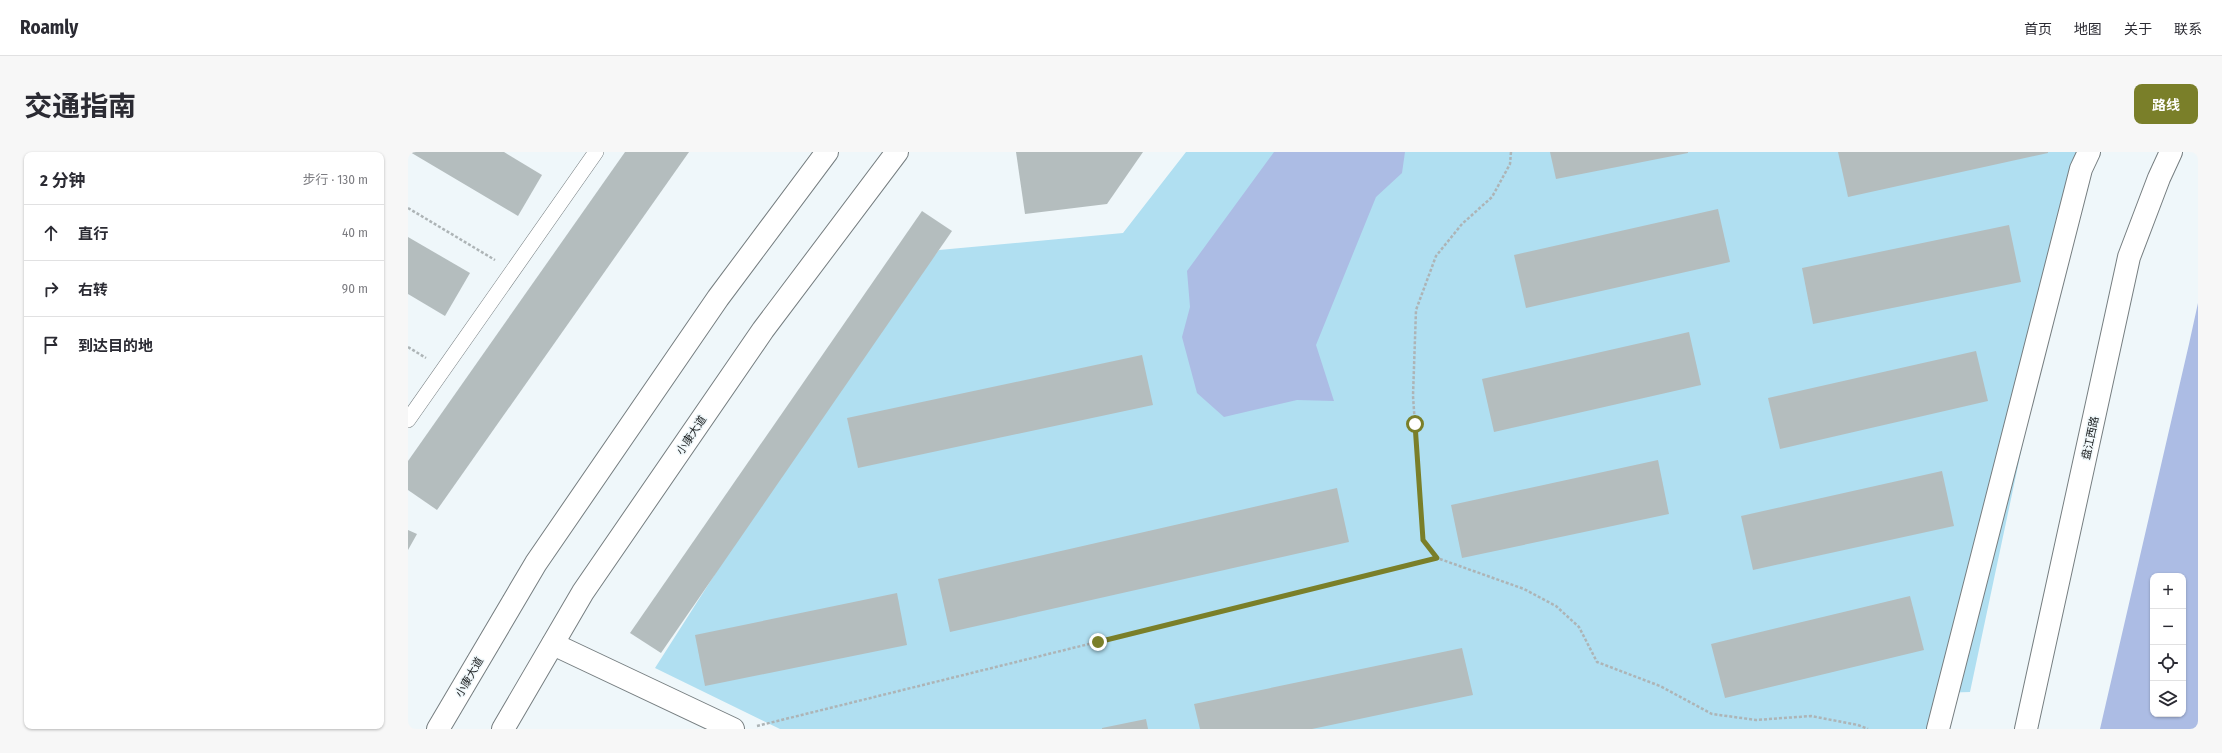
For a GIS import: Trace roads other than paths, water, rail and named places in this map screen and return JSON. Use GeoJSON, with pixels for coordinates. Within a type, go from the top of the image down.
{"type":"FeatureCollection","features":[{"type":"Feature","properties":{"kind":"main road","name":"小康大道"},"geometry":{"type":"LineString","coordinates":[[438,729],[536,562],[718,298],[827,152]]}},
{"type":"Feature","properties":{"kind":"main road","name":"小康大道"},"geometry":{"type":"LineString","coordinates":[[503,729],[583,592],[763,330],[896,152]]}},
{"type":"Feature","properties":{"kind":"main road"},"geometry":{"type":"LineString","coordinates":[[1938,729],[2081,169],[2089,152]]}},
{"type":"Feature","properties":{"kind":"main road","name":"盘江西路"},"geometry":{"type":"LineString","coordinates":[[2026,729],[2129,257],[2159,178],[2171,152]]}},
{"type":"Feature","properties":{"kind":"main road"},"geometry":{"type":"LineString","coordinates":[[553,644],[742,728]]}},
{"type":"Feature","properties":{"kind":"lane"},"geometry":{"type":"LineString","coordinates":[[408,420],[596,152]]}}]}
